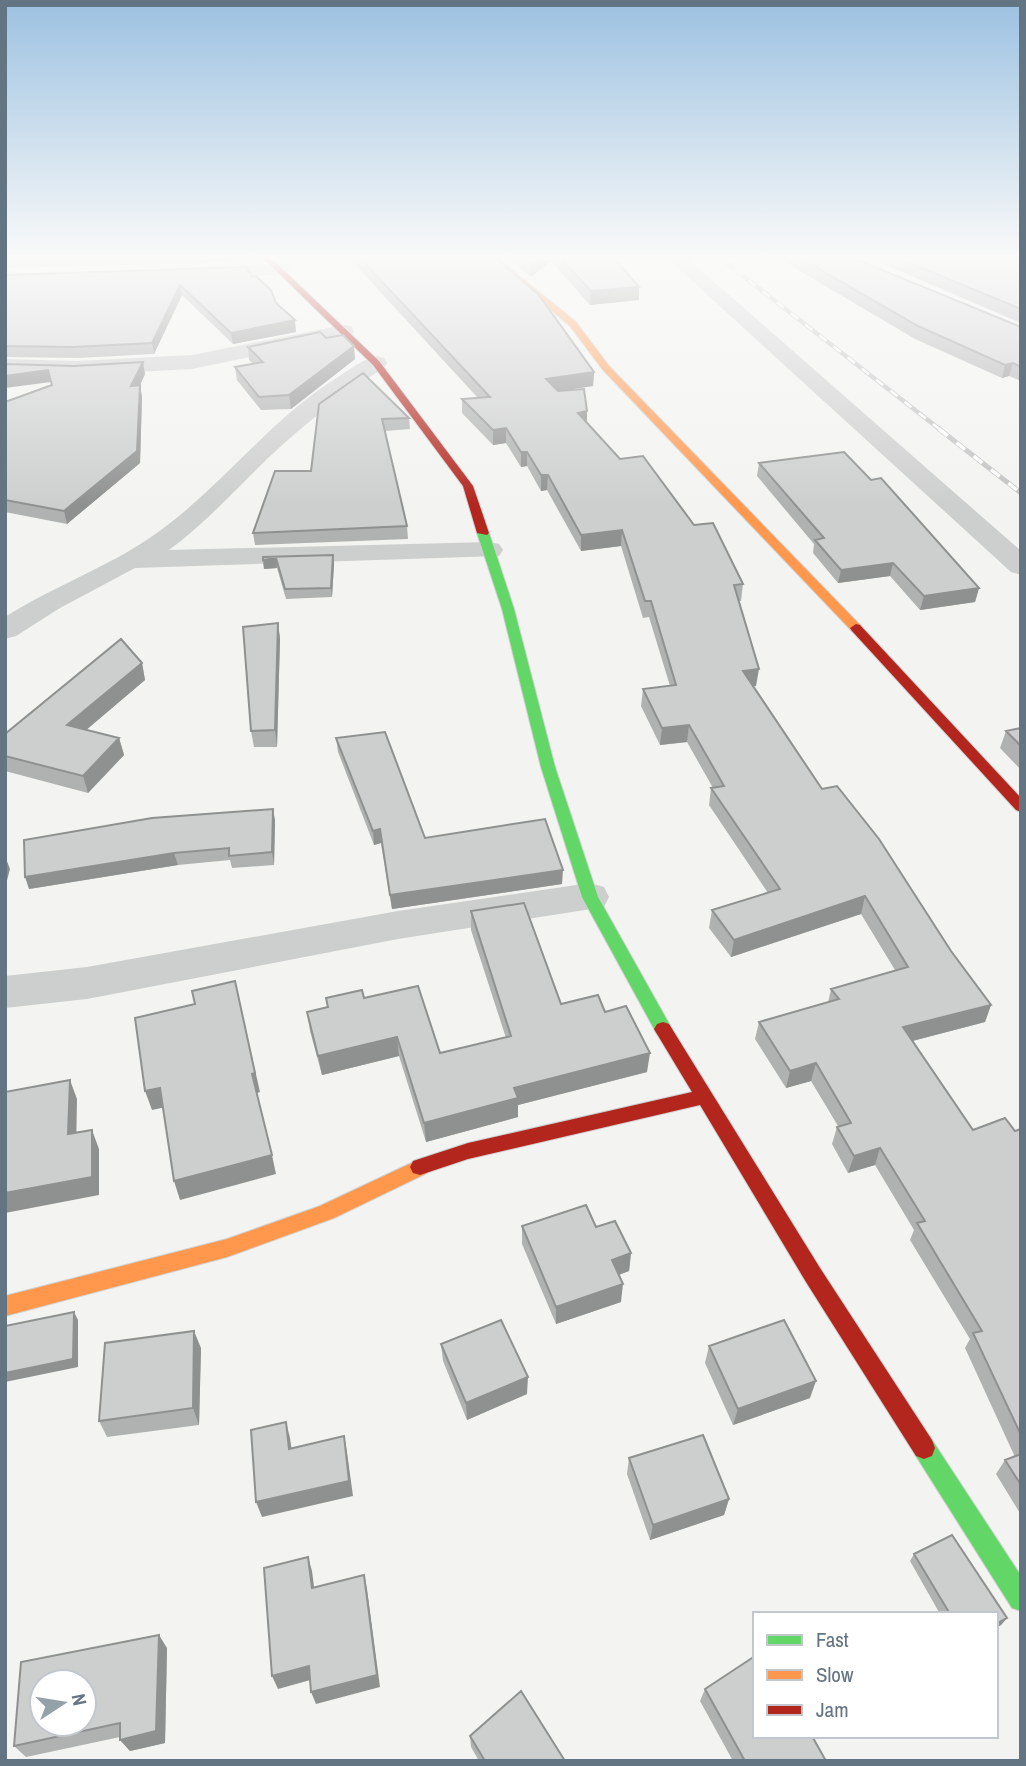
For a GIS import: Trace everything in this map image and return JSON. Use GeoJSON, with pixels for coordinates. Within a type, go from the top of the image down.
{"type":"FeatureCollection","features":[{"type":"Feature","properties":{"kind":"street"},"geometry":{"type":"LineString","coordinates":[[5,366],[76,368],[192,362],[297,340]]}},
{"type":"Feature","properties":{"kind":"street"},"geometry":{"type":"LineString","coordinates":[[353,340],[376,363],[468,486],[508,609],[548,767],[590,897],[646,1001],[813,1275],[1021,1599]]}},
{"type":"Feature","properties":{"kind":"street"},"geometry":{"type":"LineString","coordinates":[[585,340],[606,368],[797,562],[1021,807]]}},
{"type":"Feature","properties":{"kind":"street"},"geometry":{"type":"LineString","coordinates":[[768,340],[1021,566]]}},
{"type":"Feature","properties":{"kind":"street"},"geometry":{"type":"LineString","coordinates":[[5,630],[187,524],[272,441],[333,390],[376,363]]}},
{"type":"Feature","properties":{"kind":"street"},"geometry":{"type":"LineString","coordinates":[[129,560],[489,550]]}},
{"type":"Feature","properties":{"kind":"street"},"geometry":{"type":"LineString","coordinates":[[5,992],[87,983],[398,925],[590,897]]}},
{"type":"Feature","properties":{"kind":"street"},"geometry":{"type":"LineString","coordinates":[[5,1306],[227,1248],[327,1212],[424,1165],[468,1151],[704,1097]]}},
{"type":"Feature","properties":{"kind":"building"},"geometry":{"type":"Polygon","coordinates":[[[5,340],[153,340],[152,343],[74,347],[5,346],[5,340]]]}},
{"type":"Feature","properties":{"kind":"building"},"geometry":{"type":"Polygon","coordinates":[[[280,340],[348,340],[354,346],[289,395],[259,397],[235,367],[263,362],[248,347],[280,340]]]}},
{"type":"Feature","properties":{"kind":"building"},"geometry":{"type":"Polygon","coordinates":[[[437,340],[571,340],[594,372],[546,379],[558,391],[584,389],[587,411],[578,413],[620,459],[643,456],[694,525],[713,523],[743,584],[734,585],[759,669],[743,671],[822,789],[837,786],[879,839],[951,951],[991,1005],[903,1027],[973,1130],[1005,1118],[1015,1131],[1021,1129],[1021,1435],[973,1333],[982,1331],[917,1223],[925,1221],[880,1148],[854,1156],[837,1127],[851,1123],[816,1063],[790,1071],[759,1022],[839,999],[831,989],[908,967],[865,896],[734,940],[712,910],[780,889],[711,788],[724,786],[689,725],[662,728],[643,689],[676,685],[651,601],[645,601],[622,530],[581,535],[548,475],[541,475],[527,452],[521,452],[506,428],[493,430],[462,399],[490,397],[437,340]]]}},
{"type":"Feature","properties":{"kind":"building"},"geometry":{"type":"Polygon","coordinates":[[[950,340],[1021,340],[1021,367],[1013,363],[1005,365],[950,340]]]}},
{"type":"Feature","properties":{"kind":"building"},"geometry":{"type":"Polygon","coordinates":[[[143,362],[131,386],[140,385],[137,451],[64,511],[5,500],[5,402],[52,385],[48,370],[5,376],[5,364],[74,366],[143,362]]]}},
{"type":"Feature","properties":{"kind":"building"},"geometry":{"type":"Polygon","coordinates":[[[363,373],[409,418],[382,419],[407,526],[253,533],[275,471],[311,471],[319,404],[363,373]]]}},
{"type":"Feature","properties":{"kind":"building"},"geometry":{"type":"Polygon","coordinates":[[[844,452],[871,480],[881,478],[979,588],[924,596],[893,563],[841,570],[815,540],[824,538],[759,463],[844,452]]]}},
{"type":"Feature","properties":{"kind":"building"},"geometry":{"type":"Polygon","coordinates":[[[333,555],[331,588],[285,589],[276,558],[263,560],[263,557],[333,555]]]}},
{"type":"Feature","properties":{"kind":"building"},"geometry":{"type":"Polygon","coordinates":[[[278,623],[275,730],[251,731],[243,627],[278,623]]]}},
{"type":"Feature","properties":{"kind":"building"},"geometry":{"type":"Polygon","coordinates":[[[121,639],[142,663],[67,725],[119,738],[83,776],[5,756],[5,734],[121,639]]]}},
{"type":"Feature","properties":{"kind":"building"},"geometry":{"type":"Polygon","coordinates":[[[1021,728],[1021,746],[1006,731],[1021,728]]]}},
{"type":"Feature","properties":{"kind":"building"},"geometry":{"type":"Polygon","coordinates":[[[385,732],[425,838],[545,819],[563,870],[390,895],[380,829],[373,831],[336,738],[385,732]]]}},
{"type":"Feature","properties":{"kind":"building"},"geometry":{"type":"Polygon","coordinates":[[[273,809],[272,852],[229,856],[229,848],[174,853],[25,877],[24,840],[152,818],[273,809]]]}},
{"type":"Feature","properties":{"kind":"building"},"geometry":{"type":"Polygon","coordinates":[[[524,903],[561,1004],[598,995],[605,1012],[626,1006],[650,1053],[514,1088],[518,1098],[424,1123],[397,1037],[318,1056],[307,1012],[328,1007],[326,998],[362,990],[364,998],[418,986],[440,1053],[511,1036],[471,911],[524,903]]]}},
{"type":"Feature","properties":{"kind":"building"},"geometry":{"type":"Polygon","coordinates":[[[235,981],[255,1073],[252,1074],[272,1155],[174,1181],[160,1088],[145,1091],[135,1018],[195,1004],[192,991],[235,981]]]}},
{"type":"Feature","properties":{"kind":"building"},"geometry":{"type":"Polygon","coordinates":[[[70,1080],[68,1134],[92,1130],[92,1177],[5,1193],[5,1092],[70,1080]]]}},
{"type":"Feature","properties":{"kind":"building"},"geometry":{"type":"Polygon","coordinates":[[[586,1205],[596,1227],[615,1221],[631,1253],[612,1260],[623,1284],[556,1307],[522,1226],[586,1205]]]}},
{"type":"Feature","properties":{"kind":"building"},"geometry":{"type":"Polygon","coordinates":[[[74,1312],[73,1359],[5,1373],[5,1326],[74,1312]]]}},
{"type":"Feature","properties":{"kind":"building"},"geometry":{"type":"Polygon","coordinates":[[[501,1320],[528,1377],[466,1403],[441,1344],[501,1320]]]}},
{"type":"Feature","properties":{"kind":"building"},"geometry":{"type":"Polygon","coordinates":[[[784,1320],[816,1381],[738,1409],[709,1346],[784,1320]]]}},
{"type":"Feature","properties":{"kind":"building"},"geometry":{"type":"Polygon","coordinates":[[[194,1331],[193,1408],[99,1421],[105,1343],[194,1331]]]}},
{"type":"Feature","properties":{"kind":"building"},"geometry":{"type":"Polygon","coordinates":[[[286,1422],[289,1449],[344,1436],[349,1481],[256,1502],[251,1430],[286,1422]]]}},
{"type":"Feature","properties":{"kind":"building"},"geometry":{"type":"Polygon","coordinates":[[[703,1435],[729,1499],[653,1525],[629,1458],[703,1435]]]}},
{"type":"Feature","properties":{"kind":"building"},"geometry":{"type":"Polygon","coordinates":[[[1021,1454],[1021,1485],[1005,1460],[1021,1454]]]}},
{"type":"Feature","properties":{"kind":"building"},"geometry":{"type":"Polygon","coordinates":[[[952,1535],[1007,1618],[998,1623],[998,1612],[949,1612],[914,1554],[952,1535]]]}},
{"type":"Feature","properties":{"kind":"building"},"geometry":{"type":"Polygon","coordinates":[[[308,1557],[312,1588],[364,1575],[377,1675],[311,1692],[309,1666],[272,1676],[264,1568],[308,1557]]]}},
{"type":"Feature","properties":{"kind":"building"},"geometry":{"type":"Polygon","coordinates":[[[159,1635],[156,1731],[120,1740],[120,1723],[98,1728],[98,1668],[28,1668],[28,1738],[51,1738],[14,1746],[21,1662],[159,1635]]]}},
{"type":"Feature","properties":{"kind":"building"},"geometry":{"type":"Polygon","coordinates":[[[753,1657],[753,1738],[813,1738],[826,1761],[745,1761],[705,1689],[753,1657]]]}},
{"type":"Feature","properties":{"kind":"building"},"geometry":{"type":"Polygon","coordinates":[[[521,1691],[565,1761],[485,1761],[470,1736],[521,1691]]]}},
{"type":"Feature","properties":{"kind":"railway"},"geometry":{"type":"LineString","coordinates":[[826,340],[942,431]]}},
{"type":"Feature","properties":{"kind":"railway"},"geometry":{"type":"LineString","coordinates":[[939,429],[1021,493]]}},
{"type":"Feature","properties":{"kind":"traffic: fast"},"geometry":{"type":"LineString","coordinates":[[483,533],[508,609],[548,767],[590,897],[663,1029]]}},
{"type":"Feature","properties":{"kind":"traffic: fast"},"geometry":{"type":"LineString","coordinates":[[924,1448],[1021,1599]]}},
{"type":"Feature","properties":{"kind":"traffic: slow"},"geometry":{"type":"LineString","coordinates":[[585,340],[606,368],[856,628]]}},
{"type":"Feature","properties":{"kind":"traffic: slow"},"geometry":{"type":"LineString","coordinates":[[5,1306],[227,1248],[327,1212],[420,1167]]}},
{"type":"Feature","properties":{"kind":"traffic: jam"},"geometry":{"type":"LineString","coordinates":[[353,340],[376,363],[468,486],[483,533]]}},
{"type":"Feature","properties":{"kind":"traffic: jam"},"geometry":{"type":"LineString","coordinates":[[856,628],[1021,807]]}},
{"type":"Feature","properties":{"kind":"traffic: jam"},"geometry":{"type":"LineString","coordinates":[[663,1029],[813,1275],[924,1448]]}},
{"type":"Feature","properties":{"kind":"traffic: jam"},"geometry":{"type":"LineString","coordinates":[[420,1167],[468,1151],[704,1097]]}}]}
